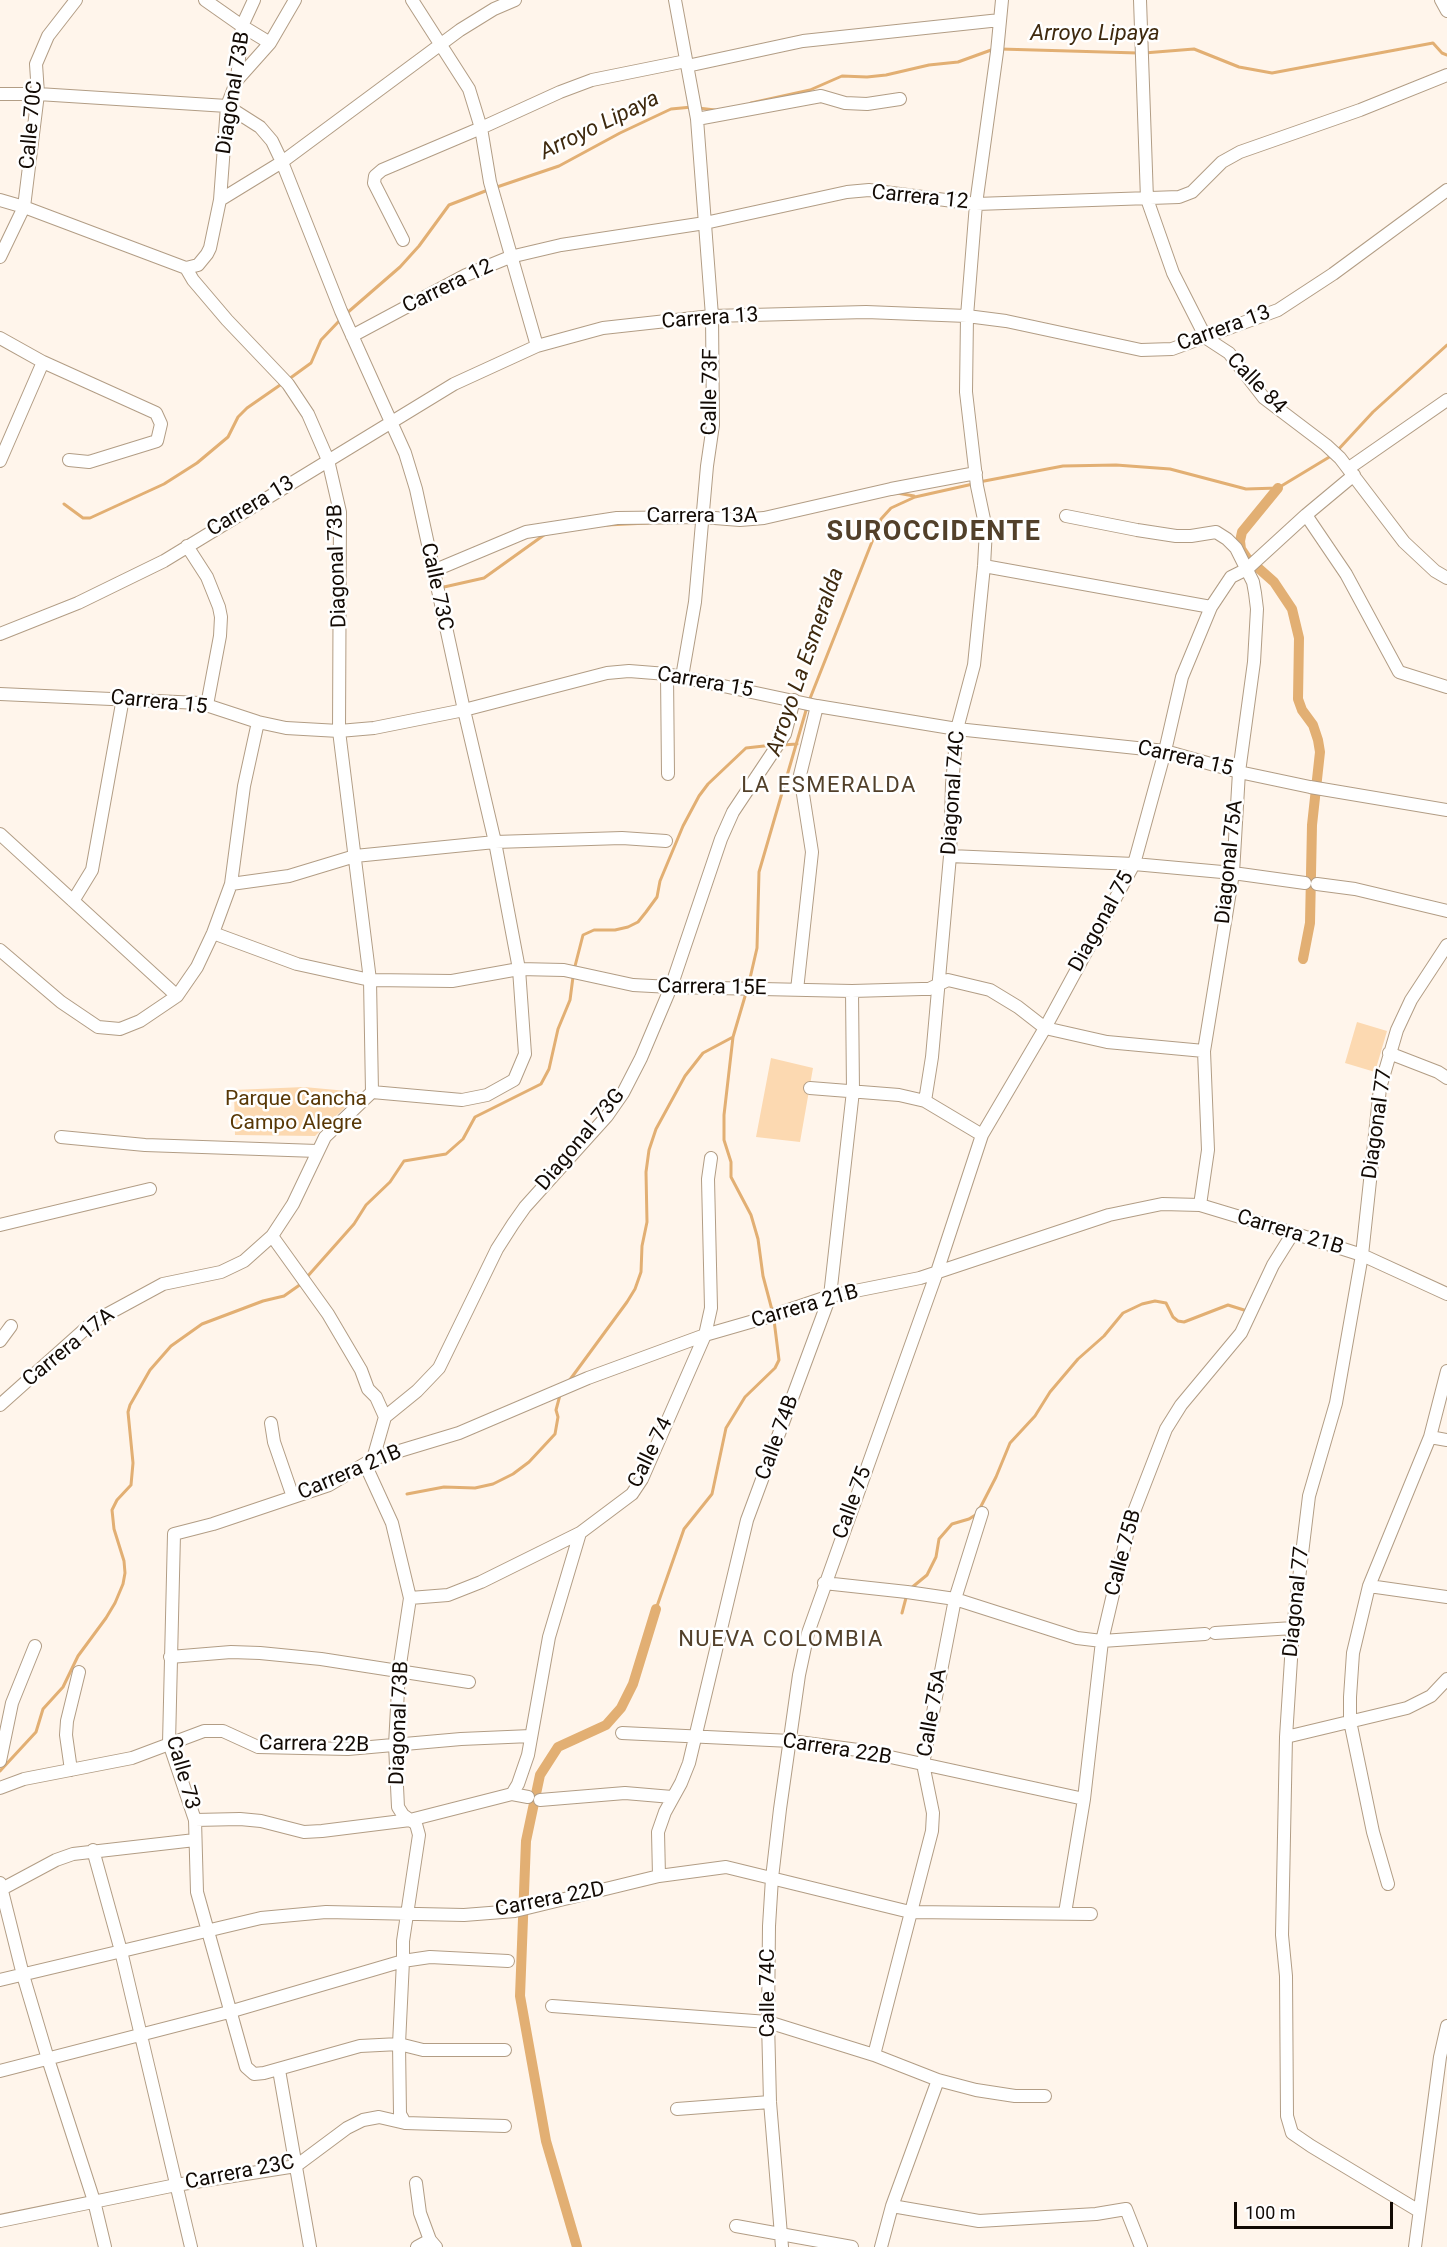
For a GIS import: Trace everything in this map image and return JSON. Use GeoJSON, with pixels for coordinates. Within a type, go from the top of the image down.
{"type":"FeatureCollection","features":[{"type":"Feature","properties":{"kind":"street","name":"Calle 70C"},"geometry":{"type":"LineString","coordinates":[[0,256],[24,207],[38,94],[36,64],[48,36],[76,0]]}},
{"type":"Feature","properties":{"kind":"street"},"geometry":{"type":"LineString","coordinates":[[205,0],[270,42]]}},
{"type":"Feature","properties":{"kind":"street","name":"Diagonal 73B"},"geometry":{"type":"LineString","coordinates":[[254,0],[242,26],[237,80],[227,106],[220,200],[207,254],[198,265],[186,268],[227,321],[286,381],[308,414],[328,460],[340,512],[339,731],[370,980],[372,1092]]}},
{"type":"Feature","properties":{"kind":"street"},"geometry":{"type":"LineString","coordinates":[[237,80],[270,42],[295,0]]}},
{"type":"Feature","properties":{"kind":"street"},"geometry":{"type":"LineString","coordinates":[[412,0],[469,89],[482,128],[492,188],[510,257],[537,346]]}},
{"type":"Feature","properties":{"kind":"street"},"geometry":{"type":"LineString","coordinates":[[220,200],[282,162],[440,44],[494,9],[515,0]]}},
{"type":"Feature","properties":{"kind":"street","name":"Calle 73F"},"geometry":{"type":"LineString","coordinates":[[675,0],[696,111],[712,316],[713,425],[695,602],[682,677]]}},
{"type":"Feature","properties":{"kind":"street","name":"Diagonal 74C"},"geometry":{"type":"LineString","coordinates":[[925,1101],[932,1057],[950,856],[952,784],[957,729],[974,665],[984,566],[986,529],[966,392],[967,316],[976,204],[1002,0]]}},
{"type":"Feature","properties":{"kind":"street","name":"Calle 84"},"geometry":{"type":"LineString","coordinates":[[1140,0],[1147,199],[1173,273],[1206,338],[1229,353],[1264,398],[1335,453],[1352,471],[1404,542],[1435,571],[1447,578]]}},
{"type":"Feature","properties":{"kind":"street"},"geometry":{"type":"LineString","coordinates":[[1441,0],[1447,11]]}},
{"type":"Feature","properties":{"kind":"street"},"geometry":{"type":"LineString","coordinates":[[403,240],[374,183],[375,176],[382,170],[592,80],[802,41],[1000,20]]}},
{"type":"Feature","properties":{"kind":"street","name":"Carrera 12"},"geometry":{"type":"LineString","coordinates":[[352,336],[466,275],[510,257],[561,245],[705,223],[847,192],[869,190],[976,204],[1179,197],[1192,192],[1222,162],[1240,152],[1360,110],[1447,75]]}},
{"type":"Feature","properties":{"kind":"street"},"geometry":{"type":"LineString","coordinates":[[0,94],[38,94],[227,106]]}},
{"type":"Feature","properties":{"kind":"street"},"geometry":{"type":"LineString","coordinates":[[696,111],[821,96],[856,104],[900,99]]}},
{"type":"Feature","properties":{"kind":"street","name":"Calle 73C"},"geometry":{"type":"LineString","coordinates":[[227,106],[260,127],[272,141],[343,317],[405,453],[416,489],[495,842],[519,969],[525,1054],[514,1080],[487,1095],[462,1100],[372,1092]]}},
{"type":"Feature","properties":{"kind":"street","name":"Carrera 13"},"geometry":{"type":"LineString","coordinates":[[0,634],[78,603],[164,561],[454,384],[537,346],[603,328],[712,316],[866,312],[967,316],[1005,321],[1141,350],[1172,349],[1278,310],[1333,274],[1447,190]]}},
{"type":"Feature","properties":{"kind":"street"},"geometry":{"type":"LineString","coordinates":[[0,200],[186,268]]}},
{"type":"Feature","properties":{"kind":"street"},"geometry":{"type":"LineString","coordinates":[[0,338],[43,362],[156,413],[161,424],[157,441],[89,462],[69,460]]}},
{"type":"Feature","properties":{"kind":"street"},"geometry":{"type":"LineString","coordinates":[[0,461],[43,362]]}},
{"type":"Feature","properties":{"kind":"street","name":"Diagonal 75"},"geometry":{"type":"LineString","coordinates":[[937,1272],[982,1135],[1045,1028],[1134,864],[1165,751],[1182,677],[1211,607],[1231,577],[1251,565],[1352,471],[1447,400]]}},
{"type":"Feature","properties":{"kind":"street","name":"Carrera 13A"},"geometry":{"type":"LineString","coordinates":[[433,571],[526,532],[617,518],[740,520],[764,518],[977,479]]}},
{"type":"Feature","properties":{"kind":"street"},"geometry":{"type":"LineString","coordinates":[[1306,515],[1346,574],[1399,672],[1447,687]]}},
{"type":"Feature","properties":{"kind":"street","name":"Diagonal 75A"},"geometry":{"type":"LineString","coordinates":[[1066,516],[1176,536],[1216,532],[1227,539],[1251,565],[1257,609],[1254,662],[1239,772],[1233,873],[1204,1051],[1208,1150],[1200,1205]]}},
{"type":"Feature","properties":{"kind":"street"},"geometry":{"type":"LineString","coordinates":[[187,546],[207,577],[221,617],[207,705]]}},
{"type":"Feature","properties":{"kind":"street"},"geometry":{"type":"LineString","coordinates":[[984,566],[1211,607]]}},
{"type":"Feature","properties":{"kind":"street","name":"Carrera 15"},"geometry":{"type":"LineString","coordinates":[[0,694],[200,703],[258,722],[286,728],[339,731],[374,728],[464,710],[607,673],[629,671],[667,674],[815,706],[957,729],[1165,751],[1239,772],[1314,788],[1447,810]]}},
{"type":"Feature","properties":{"kind":"street"},"geometry":{"type":"LineString","coordinates":[[667,674],[668,774]]}},
{"type":"Feature","properties":{"kind":"street"},"geometry":{"type":"LineString","coordinates":[[73,901],[92,870],[123,698]]}},
{"type":"Feature","properties":{"kind":"street","name":"Diagonal 73G"},"geometry":{"type":"LineString","coordinates":[[385,1417],[417,1391],[439,1368],[497,1249],[513,1224],[525,1207],[607,1116],[623,1093],[641,1058],[671,987],[711,863],[733,812],[779,745],[796,701]]}},
{"type":"Feature","properties":{"kind":"street"},"geometry":{"type":"LineString","coordinates":[[797,990],[812,852],[800,775],[815,706]]}},
{"type":"Feature","properties":{"kind":"street"},"geometry":{"type":"LineString","coordinates":[[0,950],[61,1002],[98,1027],[120,1029],[140,1021],[177,996],[197,967],[213,933],[231,884],[244,786],[258,722]]}},
{"type":"Feature","properties":{"kind":"street"},"geometry":{"type":"LineString","coordinates":[[0,834],[177,996]]}},
{"type":"Feature","properties":{"kind":"street"},"geometry":{"type":"LineString","coordinates":[[231,884],[289,876],[355,856],[495,842],[622,838],[666,841]]}},
{"type":"Feature","properties":{"kind":"street"},"geometry":{"type":"LineString","coordinates":[[950,856],[1134,864],[1233,873],[1355,889],[1447,911]]}},
{"type":"Feature","properties":{"kind":"street","name":"Carrera 15E"},"geometry":{"type":"LineString","coordinates":[[213,933],[297,964],[370,980],[452,981],[519,969],[566,971],[633,986],[740,989],[852,991],[929,989],[937,983],[948,980],[990,990],[1018,1007],[1045,1028],[1107,1041],[1204,1051]]}},
{"type":"Feature","properties":{"kind":"street","name":"Diagonal 77"},"geometry":{"type":"LineString","coordinates":[[1419,2211],[1292,2133],[1287,2116],[1286,1976],[1281,1935],[1286,1737],[1293,1628],[1309,1496],[1336,1403],[1362,1256],[1380,1088],[1389,1053],[1411,1000],[1447,945]]}},
{"type":"Feature","properties":{"kind":"street","name":"Calle 74B"},"geometry":{"type":"LineString","coordinates":[[659,1876],[658,1832],[689,1762],[747,1520],[830,1296],[853,1091],[852,991]]}},
{"type":"Feature","properties":{"kind":"street"},"geometry":{"type":"LineString","coordinates":[[1389,1053],[1438,1072],[1447,1078]]}},
{"type":"Feature","properties":{"kind":"street"},"geometry":{"type":"LineString","coordinates":[[810,1088],[899,1095],[925,1101],[982,1135]]}},
{"type":"Feature","properties":{"kind":"street","name":"Carrera 17A"},"geometry":{"type":"LineString","coordinates":[[0,1405],[93,1322],[163,1284],[221,1272],[244,1261],[272,1236],[293,1204],[325,1137],[372,1092]]}},
{"type":"Feature","properties":{"kind":"street"},"geometry":{"type":"LineString","coordinates":[[61,1137],[145,1145],[317,1151]]}},
{"type":"Feature","properties":{"kind":"street","name":"Calle 74"},"geometry":{"type":"LineString","coordinates":[[410,1598],[448,1595],[481,1582],[580,1533],[632,1494],[642,1479],[705,1335],[711,1308],[708,1179],[711,1158]]}},
{"type":"Feature","properties":{"kind":"street"},"geometry":{"type":"LineString","coordinates":[[0,1225],[150,1189]]}},
{"type":"Feature","properties":{"kind":"street","name":"Carrera 21B"},"geometry":{"type":"LineString","coordinates":[[174,1534],[213,1524],[329,1485],[369,1461],[459,1433],[588,1378],[705,1335],[776,1315],[830,1296],[898,1284],[1109,1215],[1162,1204],[1200,1205],[1293,1233],[1362,1256],[1447,1294]]}},
{"type":"Feature","properties":{"kind":"street","name":"Calle 75B"},"geometry":{"type":"LineString","coordinates":[[1065,1912],[1084,1799],[1102,1641],[1130,1522],[1166,1429],[1180,1405],[1240,1333],[1273,1265],[1293,1233]]}},
{"type":"Feature","properties":{"kind":"street"},"geometry":{"type":"LineString","coordinates":[[272,1236],[328,1314],[385,1417],[369,1461]]}},
{"type":"Feature","properties":{"kind":"street","name":"Calle 75"},"geometry":{"type":"LineString","coordinates":[[791,1741],[799,1675],[808,1633],[937,1272]]}},
{"type":"Feature","properties":{"kind":"street"},"geometry":{"type":"LineString","coordinates":[[0,1341],[11,1326]]}},
{"type":"Feature","properties":{"kind":"street"},"geometry":{"type":"LineString","coordinates":[[1388,1884],[1373,1832],[1350,1721],[1353,1653],[1369,1586],[1430,1437],[1447,1371]]}},
{"type":"Feature","properties":{"kind":"street"},"geometry":{"type":"LineString","coordinates":[[271,1423],[274,1442],[293,1497]]}},
{"type":"Feature","properties":{"kind":"street"},"geometry":{"type":"LineString","coordinates":[[1430,1437],[1447,1440]]}},
{"type":"Feature","properties":{"kind":"street","name":"Diagonal 73B"},"geometry":{"type":"LineString","coordinates":[[369,1461],[392,1523],[410,1598],[399,1671],[395,1745],[398,1807],[403,1815],[416,1824],[419,1835],[403,1941],[399,2044],[400,2114],[405,2123]]}},
{"type":"Feature","properties":{"kind":"street","name":"Calle 75A"},"geometry":{"type":"LineString","coordinates":[[874,2055],[932,1831],[933,1813],[923,1764],[955,1599],[982,1513]]}},
{"type":"Feature","properties":{"kind":"street"},"geometry":{"type":"LineString","coordinates":[[512,1794],[528,1755],[549,1637],[580,1533]]}},
{"type":"Feature","properties":{"kind":"street","name":"Calle 73"},"geometry":{"type":"LineString","coordinates":[[174,1534],[169,1743],[195,1820],[197,1892],[246,2067],[254,2074],[279,2070]]}},
{"type":"Feature","properties":{"kind":"street"},"geometry":{"type":"LineString","coordinates":[[824,1583],[955,1599],[1077,1638],[1102,1641],[1293,1628]]}},
{"type":"Feature","properties":{"kind":"street"},"geometry":{"type":"LineString","coordinates":[[1369,1586],[1447,1597]]}},
{"type":"Feature","properties":{"kind":"street"},"geometry":{"type":"LineString","coordinates":[[0,1761],[12,1703],[35,1646]]}},
{"type":"Feature","properties":{"kind":"street"},"geometry":{"type":"LineString","coordinates":[[170,1657],[231,1652],[260,1653],[321,1659],[469,1683]]}},
{"type":"Feature","properties":{"kind":"street"},"geometry":{"type":"LineString","coordinates":[[70,1770],[66,1735],[67,1721],[79,1672]]}},
{"type":"Feature","properties":{"kind":"street"},"geometry":{"type":"LineString","coordinates":[[1286,1737],[1407,1708],[1431,1696],[1447,1679]]}},
{"type":"Feature","properties":{"kind":"street","name":"Carrera 22B"},"geometry":{"type":"LineString","coordinates":[[0,1788],[24,1779],[132,1758],[169,1743],[213,1730],[232,1734],[249,1744],[269,1748],[348,1749],[531,1736]]}},
{"type":"Feature","properties":{"kind":"street","name":"Carrera 22B"},"geometry":{"type":"LineString","coordinates":[[622,1734],[791,1741],[858,1750],[1084,1799]]}},
{"type":"Feature","properties":{"kind":"street","name":"Calle 74C"},"geometry":{"type":"LineString","coordinates":[[781,2241],[770,2102],[768,2022],[772,1878],[791,1741]]}},
{"type":"Feature","properties":{"kind":"street"},"geometry":{"type":"LineString","coordinates":[[195,1820],[251,1820],[304,1832],[410,1820],[512,1794],[534,1799],[625,1793],[672,1797]]}},
{"type":"Feature","properties":{"kind":"street"},"geometry":{"type":"LineString","coordinates":[[105,2247],[94,2200],[23,1975],[1,1887],[73,1854],[195,1840]]}},
{"type":"Feature","properties":{"kind":"street"},"geometry":{"type":"LineString","coordinates":[[93,1850],[121,1951],[191,2247]]}},
{"type":"Feature","properties":{"kind":"street","name":"Carrera 22D"},"geometry":{"type":"LineString","coordinates":[[0,1980],[261,1917],[300,1913],[464,1915],[515,1911],[659,1876],[726,1867],[910,1912],[1090,1914]]}},
{"type":"Feature","properties":{"kind":"street"},"geometry":{"type":"LineString","coordinates":[[0,2071],[229,2012],[404,1961],[430,1957],[508,1961]]}},
{"type":"Feature","properties":{"kind":"street"},"geometry":{"type":"LineString","coordinates":[[552,2006],[768,2022],[874,2055],[938,2079],[987,2092],[1045,2096]]}},
{"type":"Feature","properties":{"kind":"street"},"geometry":{"type":"LineString","coordinates":[[1415,2247],[1440,2057],[1447,2026]]}},
{"type":"Feature","properties":{"kind":"street"},"geometry":{"type":"LineString","coordinates":[[310,2247],[279,2070],[360,2046],[399,2044],[423,2050],[505,2050]]}},
{"type":"Feature","properties":{"kind":"street"},"geometry":{"type":"LineString","coordinates":[[881,2247],[892,2206],[938,2079]]}},
{"type":"Feature","properties":{"kind":"street"},"geometry":{"type":"LineString","coordinates":[[677,2109],[770,2102]]}},
{"type":"Feature","properties":{"kind":"street","name":"Carrera 23C"},"geometry":{"type":"LineString","coordinates":[[0,2221],[94,2200],[296,2166],[347,2128],[363,2120],[379,2117],[405,2123],[505,2126]]}},
{"type":"Feature","properties":{"kind":"street"},"geometry":{"type":"LineString","coordinates":[[416,2183],[420,2213],[433,2244],[417,2247]]}},
{"type":"Feature","properties":{"kind":"street"},"geometry":{"type":"LineString","coordinates":[[892,2206],[979,2221],[1096,2214],[1126,2209],[1141,2247]]}},
{"type":"Feature","properties":{"kind":"street"},"geometry":{"type":"LineString","coordinates":[[736,2226],[781,2241],[852,2247]]}},
{"type":"Feature","properties":{"kind":"green space"},"geometry":{"type":"Polygon","coordinates":[[[1357,1022],[1387,1031],[1375,1072],[1345,1063],[1357,1022]]]}},
{"type":"Feature","properties":{"kind":"green space"},"geometry":{"type":"Polygon","coordinates":[[[771,1058],[813,1068],[800,1142],[756,1137],[771,1058]]]}},
{"type":"Feature","properties":{"kind":"green space","name":"Parque Cancha Campo Alegre"},"geometry":{"type":"Polygon","coordinates":[[[304,1087],[358,1092],[358,1095],[315,1136],[235,1135],[234,1090],[304,1087]]]}},
{"type":"Feature","properties":{"kind":"waterway","name":"Arroyo Lipaya"},"geometry":{"type":"LineString","coordinates":[[1144,53],[1194,49],[1239,67],[1272,73],[1433,43],[1447,55]]}},
{"type":"Feature","properties":{"kind":"waterway","name":"Arroyo Lipaya"},"geometry":{"type":"LineString","coordinates":[[751,103],[810,90],[842,76],[886,75],[929,65],[958,62],[994,49]]}},
{"type":"Feature","properties":{"kind":"waterway","name":"Arroyo Lipaya"},"geometry":{"type":"LineString","coordinates":[[1000,49],[1138,53]]}},
{"type":"Feature","properties":{"kind":"waterway","name":"Arroyo Lipaya"},"geometry":{"type":"LineString","coordinates":[[494,188],[559,166],[671,109],[692,107]]}},
{"type":"Feature","properties":{"kind":"waterway","name":"Arroyo Lipaya"},"geometry":{"type":"LineString","coordinates":[[698,108],[715,110]]}},
{"type":"Feature","properties":{"kind":"waterway","name":"Arroyo Lipaya"},"geometry":{"type":"LineString","coordinates":[[347,313],[400,267],[419,246],[449,205],[488,190]]}},
{"type":"Feature","properties":{"kind":"waterway","name":"Arroyo Lipaya"},"geometry":{"type":"LineString","coordinates":[[289,379],[311,363],[321,340],[340,320]]}},
{"type":"Feature","properties":{"kind":"waterway","name":"Arroyo La Esmeralda"},"geometry":{"type":"LineString","coordinates":[[1336,452],[1373,412],[1447,345]]}},
{"type":"Feature","properties":{"kind":"waterway","name":"Arroyo Lipaya"},"geometry":{"type":"LineString","coordinates":[[64,504],[83,518],[90,518],[164,484],[197,463],[228,437],[238,417],[247,408],[283,383]]}},
{"type":"Feature","properties":{"kind":"waterway","name":"Arroyo La Esmeralda"},"geometry":{"type":"LineString","coordinates":[[979,482],[1063,466],[1116,465],[1170,469],[1246,489],[1278,488],[1331,456]]}},
{"type":"Feature","properties":{"kind":"waterway","name":"Arroyo La Esmeralda"},"geometry":{"type":"LineString","coordinates":[[809,701],[881,519],[891,508],[915,497],[973,484]]}},
{"type":"Feature","properties":{"kind":"waterway"},"geometry":{"type":"LineString","coordinates":[[1278,488],[1242,532],[1240,541],[1241,549],[1247,558],[1274,582],[1292,609],[1299,638],[1298,699],[1302,710],[1313,725],[1320,752],[1312,825],[1310,923],[1303,959]]}},
{"type":"Feature","properties":{"kind":"waterway"},"geometry":{"type":"LineString","coordinates":[[897,493],[914,496]]}},
{"type":"Feature","properties":{"kind":"waterway"},"geometry":{"type":"LineString","coordinates":[[607,525],[648,523]]}},
{"type":"Feature","properties":{"kind":"waterway"},"geometry":{"type":"LineString","coordinates":[[444,587],[484,578],[544,535]]}},
{"type":"Feature","properties":{"kind":"waterway","name":"Arroyo La Esmeralda"},"geometry":{"type":"LineString","coordinates":[[748,987],[757,948],[759,872],[807,707]]}},
{"type":"Feature","properties":{"kind":"waterway"},"geometry":{"type":"LineString","coordinates":[[782,745],[797,744]]}},
{"type":"Feature","properties":{"kind":"waterway"},"geometry":{"type":"LineString","coordinates":[[574,970],[583,935],[594,930],[615,930],[628,927],[638,922],[657,897],[660,881],[683,826],[708,784],[746,748],[773,745]]}},
{"type":"Feature","properties":{"kind":"waterway"},"geometry":{"type":"LineString","coordinates":[[307,1277],[354,1224],[366,1205],[390,1182],[404,1161],[446,1154],[463,1139],[475,1117],[541,1084],[549,1069],[558,1029],[570,1000],[573,977]]}},
{"type":"Feature","properties":{"kind":"waterway","name":"Arroyo La Esmeralda"},"geometry":{"type":"LineString","coordinates":[[746,993],[733,1037],[724,1115],[724,1140],[731,1162],[731,1177],[751,1215],[758,1239],[763,1276],[772,1310]]}},
{"type":"Feature","properties":{"kind":"waterway"},"geometry":{"type":"LineString","coordinates":[[569,1381],[627,1302],[641,1272],[642,1246],[647,1222],[646,1172],[649,1150],[656,1129],[685,1076],[703,1053],[733,1037]]}},
{"type":"Feature","properties":{"kind":"waterway"},"geometry":{"type":"LineString","coordinates":[[0,1771],[36,1732],[43,1709],[63,1687],[78,1656],[115,1603],[123,1584],[124,1561],[114,1529],[112,1510],[117,1500],[131,1485],[133,1463],[128,1412],[150,1370],[171,1346],[202,1324],[263,1301],[284,1296],[301,1284]]}},
{"type":"Feature","properties":{"kind":"waterway"},"geometry":{"type":"LineString","coordinates":[[910,1589],[927,1575],[936,1557],[939,1539],[952,1524],[977,1514],[1010,1443],[1035,1416],[1050,1392],[1078,1359],[1104,1336],[1123,1313],[1155,1301],[1166,1303],[1173,1317],[1184,1322],[1228,1305],[1244,1310]]}},
{"type":"Feature","properties":{"kind":"waterway","name":"Arroyo La Esmeralda"},"geometry":{"type":"LineString","coordinates":[[656,1609],[684,1529],[712,1494],[726,1428],[745,1397],[775,1368],[779,1360],[774,1320]]}},
{"type":"Feature","properties":{"kind":"waterway"},"geometry":{"type":"LineString","coordinates":[[407,1494],[444,1487],[475,1488],[493,1484],[513,1474],[529,1462],[555,1434],[558,1417],[556,1410],[560,1395]]}},
{"type":"Feature","properties":{"kind":"waterway"},"geometry":{"type":"LineString","coordinates":[[902,1613],[907,1594]]}},
{"type":"Feature","properties":{"kind":"waterway","name":"Arroyo La Esmeralda"},"geometry":{"type":"LineString","coordinates":[[577,2247],[546,2141],[520,1996],[526,1841],[540,1775],[558,1747],[606,1725],[621,1708],[633,1684],[656,1609]]}},
{"type":"Feature","properties":{"kind":"district","name":"SUROCCIDENTE"},"geometry":{"type":"Point","coordinates":[934,533]}},
{"type":"Feature","properties":{"kind":"district","name":"LA ESMERALDA"},"geometry":{"type":"Point","coordinates":[829,786]}},
{"type":"Feature","properties":{"kind":"district","name":"NUEVA COLOMBIA"},"geometry":{"type":"Point","coordinates":[781,1640]}}]}
